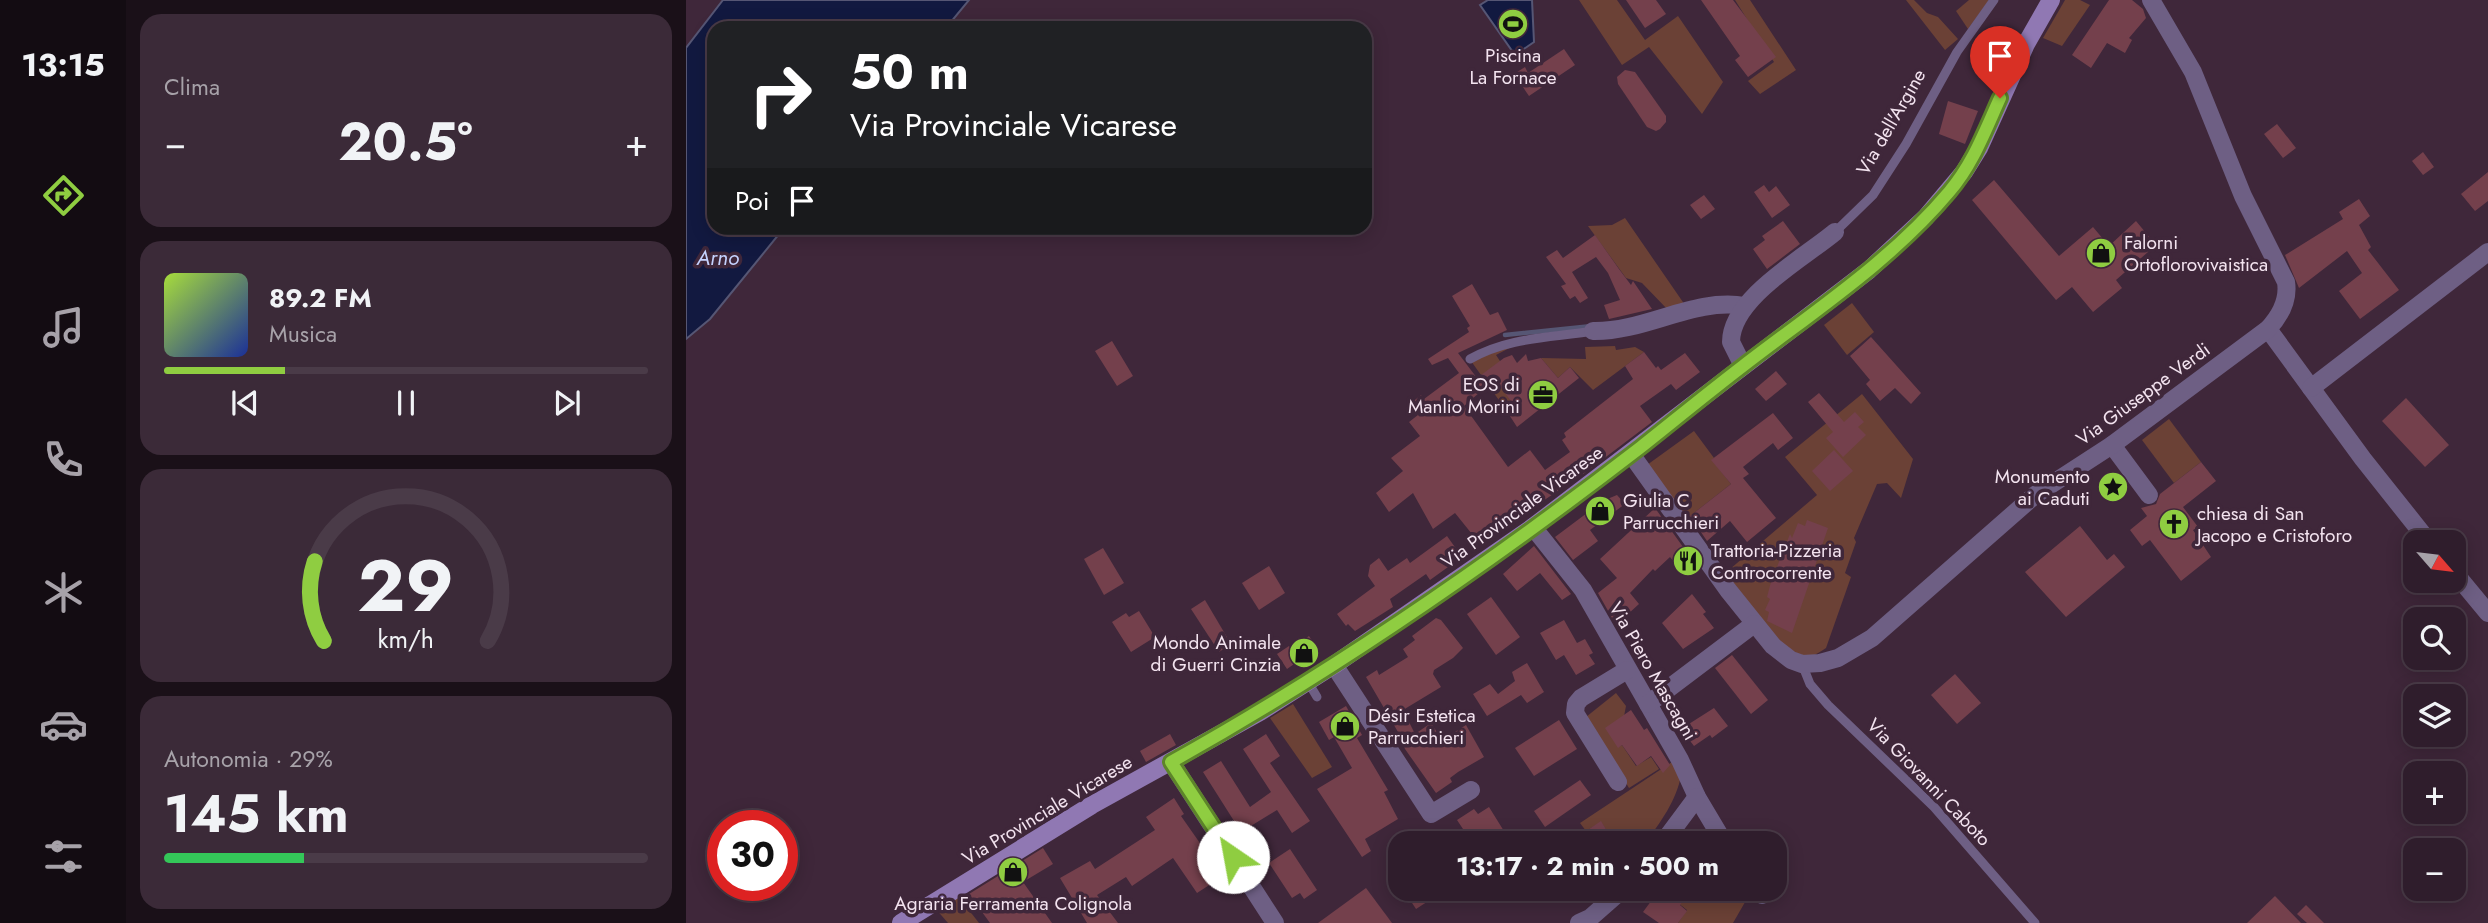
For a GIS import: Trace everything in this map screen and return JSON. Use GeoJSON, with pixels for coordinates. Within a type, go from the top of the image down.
{"type":"FeatureCollection","features":[{"type":"Feature","properties":{"kind":"main road","name":"Via Provinciale Vicarese"},"geometry":{"type":"LineString","coordinates":[[901,923],[1092,805],[1312,689],[1334,665],[1534,527],[1868,270],[1949,192],[1979,148],[2016,64],[2051,0]]}},
{"type":"Feature","properties":{"kind":"street","name":"Via Giuseppe Verdi"},"geometry":{"type":"LineString","coordinates":[[1802,664],[1839,658],[1872,638],[2035,495],[2112,444],[2268,329],[2283,308],[2287,294],[2286,282],[2243,196],[2193,72],[2151,0]]}},
{"type":"Feature","properties":{"kind":"street","name":"Via dell'Argine"},"geometry":{"type":"LineString","coordinates":[[1743,366],[1731,346],[1731,337],[1734,323],[1745,306],[1764,287],[1835,232]]}},
{"type":"Feature","properties":{"kind":"street"},"geometry":{"type":"LineString","coordinates":[[2311,388],[2488,252]]}},
{"type":"Feature","properties":{"kind":"street"},"geometry":{"type":"LineString","coordinates":[[1594,331],[1637,326],[1713,303],[1745,306]]}},
{"type":"Feature","properties":{"kind":"street"},"geometry":{"type":"LineString","coordinates":[[2268,329],[2420,530]]}},
{"type":"Feature","properties":{"kind":"street"},"geometry":{"type":"LineString","coordinates":[[2112,444],[2149,495]]}},
{"type":"Feature","properties":{"kind":"street"},"geometry":{"type":"LineString","coordinates":[[1631,454],[1754,624],[1782,655],[1802,664]]}},
{"type":"Feature","properties":{"kind":"street","name":"Via Piero Mascagni"},"geometry":{"type":"LineString","coordinates":[[1534,527],[1583,590],[1627,670],[1651,701],[1697,797],[1718,831]]}},
{"type":"Feature","properties":{"kind":"street"},"geometry":{"type":"LineString","coordinates":[[2466,586],[2488,612]]}},
{"type":"Feature","properties":{"kind":"street"},"geometry":{"type":"LineString","coordinates":[[1651,701],[1754,624]]}},
{"type":"Feature","properties":{"kind":"street"},"geometry":{"type":"LineString","coordinates":[[1334,665],[1432,814],[1471,790]]}},
{"type":"Feature","properties":{"kind":"street"},"geometry":{"type":"LineString","coordinates":[[1618,782],[1575,713],[1576,704],[1581,698],[1627,670]]}},
{"type":"Feature","properties":{"kind":"street"},"geometry":{"type":"LineString","coordinates":[[1171,762],[1275,923]]}},
{"type":"Feature","properties":{"kind":"street"},"geometry":{"type":"LineString","coordinates":[[1672,831],[1697,797]]}},
{"type":"Feature","properties":{"kind":"street"},"geometry":{"type":"LineString","coordinates":[[1579,923],[1591,918],[1610,901]]}},
{"type":"Feature","properties":{"kind":"lane","name":"Via dell'Argine"},"geometry":{"type":"LineString","coordinates":[[1835,232],[1873,195],[1906,144],[1957,52],[1994,0]]}},
{"type":"Feature","properties":{"kind":"lane"},"geometry":{"type":"LineString","coordinates":[[1470,359],[1487,349],[1525,339],[1594,331]]}},
{"type":"Feature","properties":{"kind":"lane","name":"Via Giovanni Caboto"},"geometry":{"type":"LineString","coordinates":[[1802,664],[1810,684],[1828,705],[1934,807],[2035,923]]}},
{"type":"Feature","properties":{"kind":"shaded area"},"geometry":{"type":"Polygon","coordinates":[[[1579,0],[1617,0],[1645,40],[1678,16],[1723,82],[1702,114],[1649,47],[1622,65],[1579,0]]]}},
{"type":"Feature","properties":{"kind":"shaded area"},"geometry":{"type":"Polygon","coordinates":[[[1735,0],[1750,0],[1796,70],[1760,94],[1748,81],[1774,62],[1735,0]]]}},
{"type":"Feature","properties":{"kind":"shaded area"},"geometry":{"type":"Polygon","coordinates":[[[1906,0],[1914,0],[1927,13],[1938,17],[1958,39],[1945,50],[1906,0]]]}},
{"type":"Feature","properties":{"kind":"shaded area"},"geometry":{"type":"Polygon","coordinates":[[[1969,0],[1989,0],[1968,29],[1956,11],[1969,0]]]}},
{"type":"Feature","properties":{"kind":"shaded area"},"geometry":{"type":"Polygon","coordinates":[[[2065,0],[2080,0],[2090,5],[2062,46],[2043,38],[2065,0]]]}},
{"type":"Feature","properties":{"kind":"shaded area"},"geometry":{"type":"Polygon","coordinates":[[[1625,218],[1687,308],[1669,311],[1642,283],[1626,278],[1588,226],[1612,225],[1625,218]]]}},
{"type":"Feature","properties":{"kind":"shaded area"},"geometry":{"type":"Polygon","coordinates":[[[1852,303],[1874,332],[1847,355],[1824,325],[1852,303]]]}},
{"type":"Feature","properties":{"kind":"shaded area"},"geometry":{"type":"Polygon","coordinates":[[[1519,343],[1496,355],[1523,396],[1506,410],[1471,361],[1519,343]]]}},
{"type":"Feature","properties":{"kind":"shaded area"},"geometry":{"type":"Polygon","coordinates":[[[1615,346],[1616,350],[1635,347],[1644,352],[1593,390],[1570,367],[1558,378],[1541,358],[1586,359],[1585,347],[1615,346]]]}},
{"type":"Feature","properties":{"kind":"shaded area"},"geometry":{"type":"Polygon","coordinates":[[[1862,394],[1913,459],[1901,498],[1887,483],[1877,484],[1854,538],[1856,542],[1845,573],[1851,577],[1826,648],[1811,656],[1800,654],[1775,637],[1723,575],[1817,495],[1785,457],[1862,394]]]}},
{"type":"Feature","properties":{"kind":"shaded area"},"geometry":{"type":"Polygon","coordinates":[[[2169,419],[2201,462],[2174,483],[2142,440],[2169,419]]]}},
{"type":"Feature","properties":{"kind":"shaded area"},"geometry":{"type":"Polygon","coordinates":[[[1694,431],[1731,484],[1685,520],[1647,465],[1694,431]]]}},
{"type":"Feature","properties":{"kind":"shaded area"},"geometry":{"type":"Polygon","coordinates":[[[1616,693],[1626,706],[1618,747],[1622,745],[1636,766],[1651,757],[1659,769],[1629,788],[1586,717],[1616,693]]]}},
{"type":"Feature","properties":{"kind":"shaded area"},"geometry":{"type":"Polygon","coordinates":[[[1293,704],[1332,767],[1312,778],[1270,718],[1293,704]]]}},
{"type":"Feature","properties":{"kind":"shaded area"},"geometry":{"type":"Polygon","coordinates":[[[1672,762],[1681,775],[1676,793],[1653,831],[1607,831],[1601,822],[1586,831],[1580,823],[1672,762]]]}},
{"type":"Feature","properties":{"kind":"shaded area"},"geometry":{"type":"Polygon","coordinates":[[[958,896],[979,923],[948,923],[935,908],[958,896]]]}},
{"type":"Feature","properties":{"kind":"shaded area"},"geometry":{"type":"Polygon","coordinates":[[[1675,901],[1746,901],[1733,923],[1678,923],[1687,910],[1675,901]]]}},
{"type":"Feature","properties":{"kind":"water","name":"Arno"},"geometry":{"type":"Polygon","coordinates":[[[723,0],[969,0],[952,21],[707,21],[707,235],[778,235],[710,319],[686,339],[686,48],[723,0]]]}},
{"type":"Feature","properties":{"kind":"water","name":"Piscina La Fornace"},"geometry":{"type":"Polygon","coordinates":[[[1488,0],[1532,0],[1534,42],[1515,55],[1480,5],[1488,0]]]}},
{"type":"Feature","properties":{"kind":"building"},"geometry":{"type":"Polygon","coordinates":[[[1626,0],[1656,0],[1666,14],[1645,28],[1626,0]]]}},
{"type":"Feature","properties":{"kind":"building"},"geometry":{"type":"Polygon","coordinates":[[[1701,0],[1733,0],[1776,57],[1748,77],[1735,60],[1740,56],[1701,0]]]}},
{"type":"Feature","properties":{"kind":"building"},"geometry":{"type":"Polygon","coordinates":[[[2109,0],[2132,0],[2143,9],[2146,18],[2129,38],[2132,40],[2125,53],[2107,43],[2091,68],[2072,55],[2109,0]]]}},
{"type":"Feature","properties":{"kind":"building"},"geometry":{"type":"Polygon","coordinates":[[[1564,49],[1575,65],[1529,96],[1514,74],[1525,67],[1528,73],[1564,49]]]}},
{"type":"Feature","properties":{"kind":"building"},"geometry":{"type":"Polygon","coordinates":[[[1625,70],[1635,72],[1666,116],[1666,122],[1660,129],[1656,131],[1647,127],[1618,84],[1617,77],[1625,70]]]}},
{"type":"Feature","properties":{"kind":"building"},"geometry":{"type":"Polygon","coordinates":[[[1948,101],[1978,111],[1965,144],[1939,134],[1948,101]]]}},
{"type":"Feature","properties":{"kind":"building"},"geometry":{"type":"Polygon","coordinates":[[[2277,124],[2296,148],[2283,158],[2264,134],[2277,124]]]}},
{"type":"Feature","properties":{"kind":"building"},"geometry":{"type":"Polygon","coordinates":[[[2423,152],[2434,167],[2423,175],[2412,161],[2423,152]]]}},
{"type":"Feature","properties":{"kind":"building"},"geometry":{"type":"Polygon","coordinates":[[[2488,172],[2488,201],[2475,211],[2461,194],[2488,172]]]}},
{"type":"Feature","properties":{"kind":"building"},"geometry":{"type":"Polygon","coordinates":[[[1994,180],[2059,256],[2093,227],[2109,246],[2136,221],[2156,245],[2116,280],[2122,288],[2093,312],[2072,287],[2056,300],[1972,200],[1994,180]]]}},
{"type":"Feature","properties":{"kind":"building"},"geometry":{"type":"Polygon","coordinates":[[[1764,185],[1769,192],[1776,186],[1790,205],[1772,218],[1754,192],[1764,185]]]}},
{"type":"Feature","properties":{"kind":"building"},"geometry":{"type":"Polygon","coordinates":[[[1704,195],[1715,209],[1701,219],[1690,205],[1704,195]]]}},
{"type":"Feature","properties":{"kind":"building"},"geometry":{"type":"Polygon","coordinates":[[[2359,199],[2370,216],[2359,225],[2371,247],[2368,250],[2399,290],[2360,319],[2339,291],[2362,273],[2347,251],[2299,288],[2285,255],[2343,219],[2339,212],[2359,199]]]}},
{"type":"Feature","properties":{"kind":"building"},"geometry":{"type":"Polygon","coordinates":[[[1783,221],[1800,244],[1767,269],[1753,249],[1765,240],[1762,236],[1783,221]]]}},
{"type":"Feature","properties":{"kind":"building"},"geometry":{"type":"Polygon","coordinates":[[[1595,235],[1652,309],[1609,319],[1604,305],[1620,300],[1608,273],[1596,257],[1572,272],[1588,298],[1580,303],[1575,296],[1570,299],[1561,286],[1566,284],[1546,257],[1557,250],[1563,258],[1595,235]]]}},
{"type":"Feature","properties":{"kind":"building"},"geometry":{"type":"Polygon","coordinates":[[[1472,284],[1490,315],[1498,312],[1507,330],[1458,353],[1477,378],[1504,358],[1512,355],[1517,363],[1526,354],[1528,361],[1541,358],[1558,378],[1570,367],[1579,378],[1517,427],[1506,410],[1513,404],[1495,379],[1464,406],[1508,467],[1530,450],[1545,470],[1570,452],[1562,440],[1566,437],[1564,433],[1633,379],[1625,366],[1644,352],[1656,368],[1658,366],[1661,370],[1685,353],[1700,372],[1676,390],[1671,384],[1640,406],[1652,422],[1586,472],[1525,513],[1524,511],[1480,544],[1455,513],[1433,529],[1413,493],[1389,512],[1376,493],[1403,471],[1391,458],[1420,436],[1409,422],[1418,415],[1410,404],[1421,395],[1424,399],[1459,373],[1448,358],[1432,365],[1428,359],[1469,332],[1467,328],[1470,326],[1452,296],[1472,284]]]}},
{"type":"Feature","properties":{"kind":"building"},"geometry":{"type":"Polygon","coordinates":[[[1871,337],[1921,393],[1911,404],[1895,388],[1880,401],[1866,384],[1870,380],[1850,356],[1871,337]]]}},
{"type":"Feature","properties":{"kind":"building"},"geometry":{"type":"Polygon","coordinates":[[[1112,341],[1133,376],[1117,386],[1095,351],[1112,341]]]}},
{"type":"Feature","properties":{"kind":"building"},"geometry":{"type":"Polygon","coordinates":[[[1776,371],[1787,384],[1766,401],[1755,389],[1776,371]]]}},
{"type":"Feature","properties":{"kind":"building"},"geometry":{"type":"Polygon","coordinates":[[[1819,393],[1844,422],[1855,412],[1864,422],[1858,427],[1866,435],[1843,457],[1826,438],[1833,432],[1808,402],[1819,393]]]}},
{"type":"Feature","properties":{"kind":"building"},"geometry":{"type":"Polygon","coordinates":[[[2406,398],[2449,445],[2425,467],[2382,421],[2406,398]]]}},
{"type":"Feature","properties":{"kind":"building"},"geometry":{"type":"Polygon","coordinates":[[[1773,413],[1793,438],[1778,450],[1773,443],[1743,467],[1749,474],[1743,478],[1776,518],[1747,542],[1730,521],[1707,541],[1690,516],[1731,484],[1711,460],[1773,413]]]}},
{"type":"Feature","properties":{"kind":"building"},"geometry":{"type":"Polygon","coordinates":[[[1834,450],[1853,471],[1830,491],[1812,471],[1834,450]]]}},
{"type":"Feature","properties":{"kind":"building"},"geometry":{"type":"Polygon","coordinates":[[[2201,462],[2216,481],[2183,507],[2198,527],[2193,530],[2211,557],[2181,581],[2150,540],[2142,546],[2130,530],[2147,516],[2141,508],[2156,504],[2160,494],[2201,462]]]}},
{"type":"Feature","properties":{"kind":"building"},"geometry":{"type":"Polygon","coordinates":[[[1617,495],[1625,504],[1590,530],[1598,541],[1573,560],[1555,537],[1591,510],[1588,507],[1617,495]]]}},
{"type":"Feature","properties":{"kind":"building"},"geometry":{"type":"Polygon","coordinates":[[[1655,508],[1696,565],[1684,574],[1670,557],[1655,571],[1653,569],[1630,593],[1639,604],[1616,625],[1598,593],[1617,578],[1600,559],[1655,508]]]}},
{"type":"Feature","properties":{"kind":"building"},"geometry":{"type":"Polygon","coordinates":[[[1807,520],[1828,528],[1792,633],[1767,621],[1769,612],[1765,610],[1770,599],[1767,597],[1771,582],[1790,534],[1792,538],[1798,523],[1805,526],[1807,520]]]}},
{"type":"Feature","properties":{"kind":"building"},"geometry":{"type":"Polygon","coordinates":[[[2080,526],[2107,560],[2114,554],[2125,567],[2066,617],[2025,572],[2080,526]]]}},
{"type":"Feature","properties":{"kind":"building"},"geometry":{"type":"Polygon","coordinates":[[[1447,536],[1462,557],[1430,580],[1426,574],[1390,599],[1393,607],[1355,631],[1348,624],[1346,626],[1337,614],[1375,586],[1368,576],[1370,565],[1379,558],[1388,571],[1407,558],[1410,563],[1447,536]]]}},
{"type":"Feature","properties":{"kind":"building"},"geometry":{"type":"Polygon","coordinates":[[[1534,546],[1571,594],[1562,600],[1540,573],[1517,591],[1503,574],[1534,546]]]}},
{"type":"Feature","properties":{"kind":"building"},"geometry":{"type":"Polygon","coordinates":[[[1103,548],[1124,583],[1104,595],[1084,559],[1103,548]]]}},
{"type":"Feature","properties":{"kind":"building"},"geometry":{"type":"Polygon","coordinates":[[[1269,566],[1285,593],[1259,610],[1242,583],[1269,566]]]}},
{"type":"Feature","properties":{"kind":"building"},"geometry":{"type":"Polygon","coordinates":[[[1692,594],[1714,628],[1683,649],[1662,623],[1692,594]]]}},
{"type":"Feature","properties":{"kind":"building"},"geometry":{"type":"Polygon","coordinates":[[[1491,597],[1520,637],[1496,655],[1467,614],[1491,597]]]}},
{"type":"Feature","properties":{"kind":"building"},"geometry":{"type":"Polygon","coordinates":[[[1205,600],[1231,644],[1219,652],[1191,609],[1205,600]]]}},
{"type":"Feature","properties":{"kind":"building"},"geometry":{"type":"Polygon","coordinates":[[[1139,611],[1155,637],[1131,652],[1112,622],[1126,613],[1129,617],[1139,611]]]}},
{"type":"Feature","properties":{"kind":"building"},"geometry":{"type":"Polygon","coordinates":[[[1436,618],[1441,620],[1463,648],[1434,670],[1433,674],[1441,687],[1403,710],[1415,734],[1431,723],[1442,740],[1466,725],[1484,757],[1450,778],[1452,782],[1436,793],[1405,749],[1366,677],[1377,670],[1379,675],[1408,657],[1403,649],[1415,640],[1412,636],[1436,618]]]}},
{"type":"Feature","properties":{"kind":"building"},"geometry":{"type":"Polygon","coordinates":[[[1564,620],[1577,643],[1585,639],[1593,653],[1589,655],[1595,664],[1576,675],[1564,655],[1556,660],[1540,633],[1564,620]]]}},
{"type":"Feature","properties":{"kind":"building"},"geometry":{"type":"Polygon","coordinates":[[[1309,636],[1317,648],[1287,669],[1277,654],[1289,646],[1291,649],[1309,636]]]}},
{"type":"Feature","properties":{"kind":"building"},"geometry":{"type":"Polygon","coordinates":[[[1732,655],[1768,700],[1751,714],[1715,668],[1732,655]]]}},
{"type":"Feature","properties":{"kind":"building"},"geometry":{"type":"Polygon","coordinates":[[[1527,663],[1544,692],[1527,703],[1521,695],[1487,716],[1473,694],[1490,684],[1498,694],[1515,681],[1512,672],[1527,663]]]}},
{"type":"Feature","properties":{"kind":"building"},"geometry":{"type":"Polygon","coordinates":[[[1955,674],[1981,703],[1957,724],[1931,695],[1955,674]]]}},
{"type":"Feature","properties":{"kind":"building"},"geometry":{"type":"Polygon","coordinates":[[[1346,706],[1362,735],[1357,738],[1388,790],[1384,792],[1398,819],[1365,839],[1371,851],[1362,857],[1317,789],[1352,768],[1334,737],[1329,740],[1319,722],[1346,706]]]}},
{"type":"Feature","properties":{"kind":"building"},"geometry":{"type":"Polygon","coordinates":[[[1714,708],[1728,726],[1712,738],[1710,735],[1694,746],[1681,729],[1714,708]]]}},
{"type":"Feature","properties":{"kind":"building"},"geometry":{"type":"Polygon","coordinates":[[[1631,710],[1644,730],[1647,728],[1670,765],[1663,773],[1651,756],[1637,766],[1622,745],[1618,748],[1605,728],[1631,710]]]}},
{"type":"Feature","properties":{"kind":"building"},"geometry":{"type":"Polygon","coordinates":[[[1559,720],[1577,749],[1534,776],[1515,748],[1559,720]]]}},
{"type":"Feature","properties":{"kind":"building"},"geometry":{"type":"Polygon","coordinates":[[[1170,734],[1176,745],[1146,762],[1140,751],[1170,734]]]}},
{"type":"Feature","properties":{"kind":"building"},"geometry":{"type":"Polygon","coordinates":[[[1266,734],[1280,756],[1270,763],[1310,821],[1292,833],[1277,810],[1241,832],[1203,772],[1221,761],[1250,807],[1271,792],[1243,749],[1266,734]]]}},
{"type":"Feature","properties":{"kind":"building"},"geometry":{"type":"Polygon","coordinates":[[[1580,780],[1591,795],[1545,827],[1534,811],[1580,780]]]}},
{"type":"Feature","properties":{"kind":"building"},"geometry":{"type":"Polygon","coordinates":[[[1174,798],[1184,814],[1181,816],[1209,856],[1207,858],[1220,878],[1197,893],[1173,858],[1132,886],[1126,877],[1097,895],[1118,923],[1087,923],[1060,878],[1090,861],[1095,869],[1155,830],[1146,817],[1174,798]]]}},
{"type":"Feature","properties":{"kind":"building"},"geometry":{"type":"Polygon","coordinates":[[[1489,807],[1504,831],[1464,831],[1457,820],[1474,809],[1478,814],[1489,807]]]}},
{"type":"Feature","properties":{"kind":"building"},"geometry":{"type":"Polygon","coordinates":[[[1601,821],[1607,831],[1586,831],[1601,821]]]}},
{"type":"Feature","properties":{"kind":"building"},"geometry":{"type":"Polygon","coordinates":[[[1043,848],[1053,864],[1023,882],[1052,923],[990,923],[969,894],[1043,848]]]}},
{"type":"Feature","properties":{"kind":"building"},"geometry":{"type":"Polygon","coordinates":[[[1290,849],[1317,890],[1304,899],[1300,893],[1292,898],[1269,863],[1290,849]]]}},
{"type":"Feature","properties":{"kind":"building"},"geometry":{"type":"Polygon","coordinates":[[[1366,888],[1392,923],[1318,923],[1366,888]]]}},
{"type":"Feature","properties":{"kind":"building"},"geometry":{"type":"Polygon","coordinates":[[[2275,896],[2301,923],[2247,923],[2275,896]]]}},
{"type":"Feature","properties":{"kind":"building"},"geometry":{"type":"Polygon","coordinates":[[[1411,901],[1428,901],[1416,909],[1411,901]]]}},
{"type":"Feature","properties":{"kind":"building"},"geometry":{"type":"Polygon","coordinates":[[[1651,901],[1683,901],[1680,905],[1687,911],[1678,923],[1659,923],[1643,912],[1651,901]]]}},
{"type":"Feature","properties":{"kind":"building"},"geometry":{"type":"Polygon","coordinates":[[[2306,905],[2324,923],[2307,923],[2297,914],[2306,905]]]}},
{"type":"Feature","properties":{"kind":"waterway"},"geometry":{"type":"LineString","coordinates":[[1505,335],[1592,326]]}},
{"type":"Feature","properties":{"kind":"place","name":"Piscina La Fornace"},"geometry":{"type":"Point","coordinates":[1513,24]}},
{"type":"Feature","properties":{"kind":"place","name":"Falorni Ortoflorovivaistica"},"geometry":{"type":"Point","coordinates":[2101,253]}},
{"type":"Feature","properties":{"kind":"place","name":"EOS di Manlio Morini"},"geometry":{"type":"Point","coordinates":[1543,395]}},
{"type":"Feature","properties":{"kind":"place","name":"Monumento ai Caduti"},"geometry":{"type":"Point","coordinates":[2113,487]}},
{"type":"Feature","properties":{"kind":"place","name":"Giulia C Parrucchieri"},"geometry":{"type":"Point","coordinates":[1600,511]}},
{"type":"Feature","properties":{"kind":"place","name":"chiesa di San Jacopo e Cristoforo"},"geometry":{"type":"Point","coordinates":[2174,524]}},
{"type":"Feature","properties":{"kind":"place","name":"Trattoria-Pizzeria Controcorrente"},"geometry":{"type":"Point","coordinates":[1688,561]}},
{"type":"Feature","properties":{"kind":"place","name":"Mondo Animale di Guerri Cinzia"},"geometry":{"type":"Point","coordinates":[1304,653]}},
{"type":"Feature","properties":{"kind":"place","name":"Désir Estetica Parrucchieri"},"geometry":{"type":"Point","coordinates":[1345,726]}},
{"type":"Feature","properties":{"kind":"place","name":"Agraria Ferramenta Colignola"},"geometry":{"type":"Point","coordinates":[1013,872]}},
{"type":"Feature","properties":{"kind":"route"},"geometry":{"type":"LineString","coordinates":[[1233,857],[1171,762],[1260,712],[1334,665],[1534,527],[1643,446],[1868,270],[1927,217],[1957,182],[1979,148],[2000,98]]}}]}
